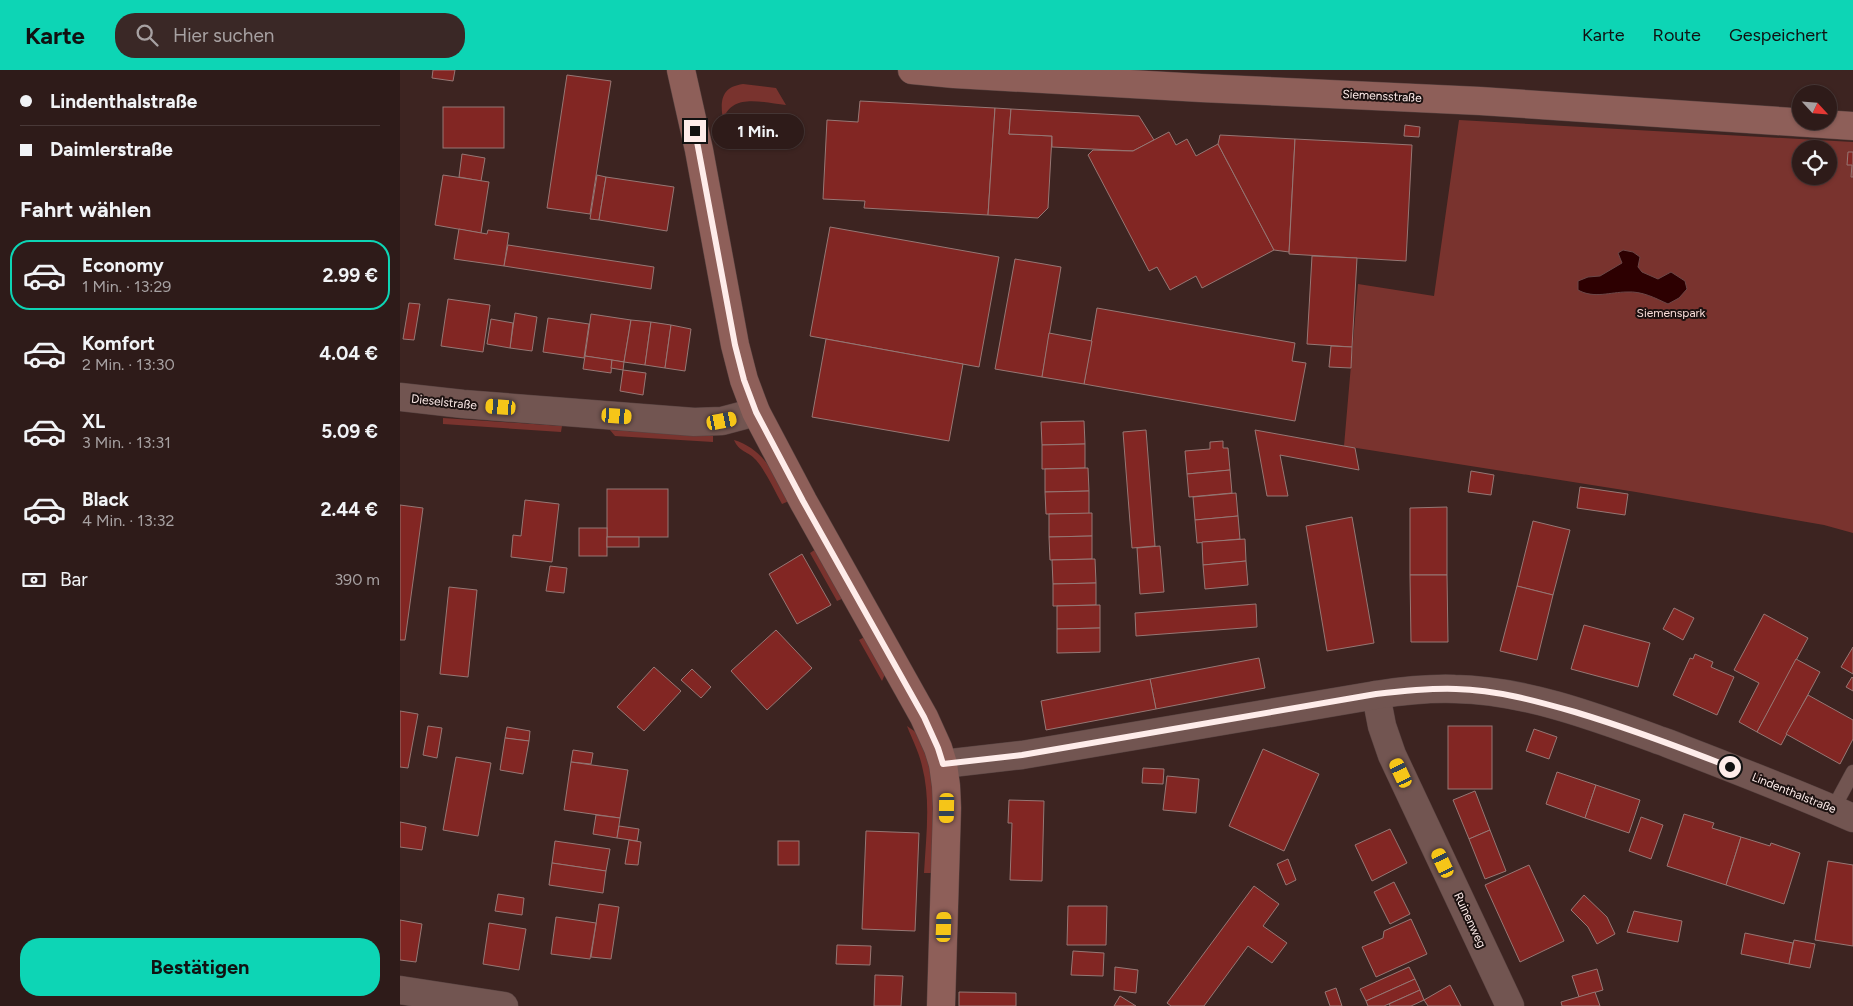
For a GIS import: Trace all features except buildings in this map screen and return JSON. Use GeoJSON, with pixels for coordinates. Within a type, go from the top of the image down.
{"type":"FeatureCollection","features":[{"type":"Feature","properties":{"kind":"street"},"geometry":{"type":"LineString","coordinates":[[681,70],[699,150],[735,345],[744,380],[756,412],[803,501],[927,724],[943,764],[947,808],[941,1006]]}},
{"type":"Feature","properties":{"kind":"street","name":"Siemensstraße"},"geometry":{"type":"LineString","coordinates":[[912,70],[954,74],[1201,79],[1480,101],[1853,126]]}},
{"type":"Feature","properties":{"kind":"street","name":"Dieselstraße"},"geometry":{"type":"LineString","coordinates":[[400,398],[694,422],[722,421],[756,412]]}},
{"type":"Feature","properties":{"kind":"street","name":"Lindenthalstraße"},"geometry":{"type":"LineString","coordinates":[[943,764],[1022,755],[1376,694],[1456,689],[1499,693],[1536,701],[1638,732],[1765,781],[1843,814]]}},
{"type":"Feature","properties":{"kind":"street","name":"Ruinenweg"},"geometry":{"type":"LineString","coordinates":[[1376,694],[1382,726],[1392,755],[1510,1006]]}},
{"type":"Feature","properties":{"kind":"street"},"geometry":{"type":"LineString","coordinates":[[400,990],[504,1006]]}},
{"type":"Feature","properties":{"kind":"lane"},"geometry":{"type":"LineString","coordinates":[[1843,814],[1853,772]]}},
{"type":"Feature","properties":{"kind":"green space"},"geometry":{"type":"Polygon","coordinates":[[[743,84],[776,88],[786,105],[758,101],[741,102],[727,111],[723,120],[722,101],[726,92],[730,88],[743,84]]]}},
{"type":"Feature","properties":{"kind":"green space","name":"Siemenspark"},"geometry":{"type":"Polygon","coordinates":[[[1459,120],[1817,140],[1792,140],[1792,185],[1837,185],[1837,141],[1853,142],[1853,533],[1824,525],[1636,492],[1344,446],[1358,284],[1434,296],[1459,120]]]}},
{"type":"Feature","properties":{"kind":"green space"},"geometry":{"type":"Polygon","coordinates":[[[443,418],[562,426],[561,432],[443,424],[443,418]]]}},
{"type":"Feature","properties":{"kind":"green space"},"geometry":{"type":"Polygon","coordinates":[[[610,430],[713,436],[713,442],[615,436],[610,430]]]}},
{"type":"Feature","properties":{"kind":"green space"},"geometry":{"type":"Polygon","coordinates":[[[734,440],[744,444],[761,456],[768,464],[789,501],[782,504],[760,465],[753,457],[738,447],[734,440]]]}},
{"type":"Feature","properties":{"kind":"green space"},"geometry":{"type":"Polygon","coordinates":[[[816,549],[844,598],[837,601],[810,553],[816,549]]]}},
{"type":"Feature","properties":{"kind":"green space"},"geometry":{"type":"Polygon","coordinates":[[[866,636],[886,672],[882,681],[859,640],[866,636]]]}},
{"type":"Feature","properties":{"kind":"green space"},"geometry":{"type":"Polygon","coordinates":[[[907,726],[917,733],[929,763],[933,786],[931,873],[924,873],[927,819],[925,779],[919,756],[907,726]]]}},
{"type":"Feature","properties":{"kind":"shaded area"},"geometry":{"type":"Polygon","coordinates":[[[1623,250],[1633,252],[1640,257],[1638,267],[1642,272],[1658,279],[1671,272],[1685,281],[1687,289],[1679,298],[1668,304],[1648,295],[1633,292],[1596,295],[1578,290],[1578,281],[1588,277],[1600,276],[1622,263],[1618,253],[1623,250]]]}},
{"type":"Feature","properties":{"kind":"route"},"geometry":{"type":"LineString","coordinates":[[695,131],[735,345],[744,380],[756,412],[803,501],[924,717],[943,764],[1022,755],[1376,694],[1456,689],[1499,693],[1536,701],[1638,732],[1730,767]]}}]}
